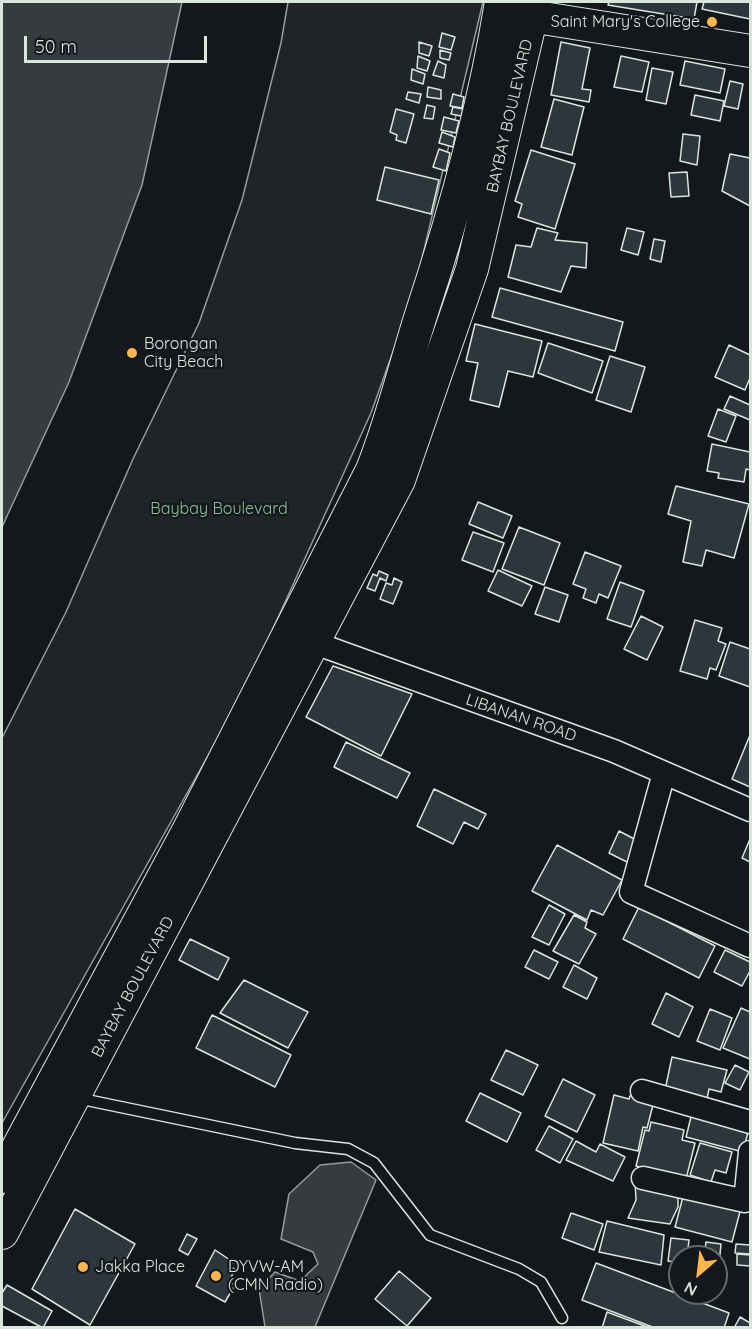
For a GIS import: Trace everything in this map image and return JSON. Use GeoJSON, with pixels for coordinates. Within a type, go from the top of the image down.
{"type":"FeatureCollection","features":[{"type":"Feature","properties":{"kind":"street"},"geometry":{"type":"LineString","coordinates":[[500,6],[534,9],[750,51]]}},
{"type":"Feature","properties":{"kind":"street","name":"BAYBAY BOULEVARD"},"geometry":{"type":"LineString","coordinates":[[301,638],[388,431],[420,320],[441,261],[480,108],[500,6]]}},
{"type":"Feature","properties":{"kind":"street","name":"BAYBAY BOULEVARD"},"geometry":{"type":"LineString","coordinates":[[2,1233],[64,1092],[301,638],[399,480],[472,269],[534,9]]}},
{"type":"Feature","properties":{"kind":"street","name":"LIBANAN ROAD"},"geometry":{"type":"LineString","coordinates":[[301,638],[603,747],[750,810]]}},
{"type":"Feature","properties":{"kind":"street"},"geometry":{"type":"LineString","coordinates":[[664,773],[631,892],[750,945]]}},
{"type":"Feature","properties":{"kind":"street"},"geometry":{"type":"LineString","coordinates":[[642,1091],[750,1122]]}},
{"type":"Feature","properties":{"kind":"street","name":"BAYBAY BOULEVARD"},"geometry":{"type":"LineString","coordinates":[[2,1177],[64,1092]]}},
{"type":"Feature","properties":{"kind":"street"},"geometry":{"type":"LineString","coordinates":[[643,1178],[745,1201],[750,1152]]}},
{"type":"Feature","properties":{"kind":"lane"},"geometry":{"type":"LineString","coordinates":[[64,1092],[296,1143],[348,1149],[374,1163],[430,1235],[519,1269],[541,1282],[562,1318]]}},
{"type":"Feature","properties":{"kind":"green space","name":"Baybay Boulevard"},"geometry":{"type":"Polygon","coordinates":[[[288,2],[483,2],[413,296],[371,413],[246,688],[2,1123],[2,738],[66,612],[133,459],[199,323],[242,200],[281,43],[288,2]]]}},
{"type":"Feature","properties":{"kind":"shaded area"},"geometry":{"type":"Polygon","coordinates":[[[2,2],[182,2],[142,185],[69,382],[2,527],[2,2]]]}},
{"type":"Feature","properties":{"kind":"shaded area"},"geometry":{"type":"Polygon","coordinates":[[[351,1162],[376,1180],[315,1327],[265,1327],[259,1289],[275,1272],[300,1281],[318,1264],[313,1252],[281,1239],[289,1194],[320,1165],[351,1162]]]}},
{"type":"Feature","properties":{"kind":"building"},"geometry":{"type":"Polygon","coordinates":[[[609,2],[697,2],[694,19],[608,5],[609,2]]]}},
{"type":"Feature","properties":{"kind":"building"},"geometry":{"type":"Polygon","coordinates":[[[704,2],[750,2],[750,19],[702,9],[704,2]]]}},
{"type":"Feature","properties":{"kind":"building"},"geometry":{"type":"Polygon","coordinates":[[[442,33],[455,37],[451,50],[439,47],[442,33]]]}},
{"type":"Feature","properties":{"kind":"building"},"geometry":{"type":"Polygon","coordinates":[[[419,42],[432,46],[429,56],[419,53],[419,42]]]}},
{"type":"Feature","properties":{"kind":"building"},"geometry":{"type":"Polygon","coordinates":[[[561,42],[590,48],[582,89],[591,90],[589,102],[551,95],[561,42]]]}},
{"type":"Feature","properties":{"kind":"building"},"geometry":{"type":"Polygon","coordinates":[[[440,50],[451,53],[449,60],[440,58],[440,50]]]}},
{"type":"Feature","properties":{"kind":"building"},"geometry":{"type":"Polygon","coordinates":[[[418,56],[430,61],[427,71],[417,68],[418,56]]]}},
{"type":"Feature","properties":{"kind":"building"},"geometry":{"type":"Polygon","coordinates":[[[621,56],[649,62],[642,92],[614,87],[621,56]]]}},
{"type":"Feature","properties":{"kind":"building"},"geometry":{"type":"Polygon","coordinates":[[[438,61],[446,65],[444,78],[433,75],[438,61]]]}},
{"type":"Feature","properties":{"kind":"building"},"geometry":{"type":"Polygon","coordinates":[[[685,61],[725,69],[720,93],[680,85],[685,61]]]}},
{"type":"Feature","properties":{"kind":"building"},"geometry":{"type":"Polygon","coordinates":[[[652,68],[673,72],[666,104],[646,100],[652,68]]]}},
{"type":"Feature","properties":{"kind":"building"},"geometry":{"type":"Polygon","coordinates":[[[412,69],[425,74],[423,84],[411,80],[412,69]]]}},
{"type":"Feature","properties":{"kind":"building"},"geometry":{"type":"Polygon","coordinates":[[[730,81],[743,84],[738,109],[724,106],[730,81]]]}},
{"type":"Feature","properties":{"kind":"building"},"geometry":{"type":"Polygon","coordinates":[[[428,87],[441,90],[441,99],[427,97],[428,87]]]}},
{"type":"Feature","properties":{"kind":"building"},"geometry":{"type":"Polygon","coordinates":[[[408,92],[421,94],[419,103],[406,99],[408,92]]]}},
{"type":"Feature","properties":{"kind":"building"},"geometry":{"type":"Polygon","coordinates":[[[453,94],[464,97],[462,108],[450,106],[453,94]]]}},
{"type":"Feature","properties":{"kind":"building"},"geometry":{"type":"Polygon","coordinates":[[[695,95],[724,101],[720,121],[691,115],[695,95]]]}},
{"type":"Feature","properties":{"kind":"building"},"geometry":{"type":"Polygon","coordinates":[[[554,99],[584,107],[572,155],[541,147],[554,99]]]}},
{"type":"Feature","properties":{"kind":"building"},"geometry":{"type":"Polygon","coordinates":[[[427,105],[435,107],[433,119],[424,118],[427,105]]]}},
{"type":"Feature","properties":{"kind":"building"},"geometry":{"type":"Polygon","coordinates":[[[453,107],[463,109],[461,116],[451,114],[453,107]]]}},
{"type":"Feature","properties":{"kind":"building"},"geometry":{"type":"Polygon","coordinates":[[[396,109],[414,114],[406,143],[396,140],[397,135],[390,132],[396,109]]]}},
{"type":"Feature","properties":{"kind":"building"},"geometry":{"type":"Polygon","coordinates":[[[444,117],[459,121],[456,133],[441,130],[444,117]]]}},
{"type":"Feature","properties":{"kind":"building"},"geometry":{"type":"Polygon","coordinates":[[[442,132],[455,137],[453,147],[439,143],[442,132]]]}},
{"type":"Feature","properties":{"kind":"building"},"geometry":{"type":"Polygon","coordinates":[[[683,134],[700,136],[697,165],[680,161],[683,134]]]}},
{"type":"Feature","properties":{"kind":"building"},"geometry":{"type":"Polygon","coordinates":[[[439,149],[450,153],[446,171],[433,167],[439,149]]]}},
{"type":"Feature","properties":{"kind":"building"},"geometry":{"type":"Polygon","coordinates":[[[531,150],[575,164],[555,229],[518,217],[522,204],[515,201],[531,150]]]}},
{"type":"Feature","properties":{"kind":"building"},"geometry":{"type":"Polygon","coordinates":[[[730,154],[750,158],[750,206],[722,191],[730,154]]]}},
{"type":"Feature","properties":{"kind":"building"},"geometry":{"type":"Polygon","coordinates":[[[385,167],[439,180],[431,214],[377,200],[385,167]]]}},
{"type":"Feature","properties":{"kind":"building"},"geometry":{"type":"Polygon","coordinates":[[[687,172],[689,196],[671,197],[669,173],[687,172]]]}},
{"type":"Feature","properties":{"kind":"building"},"geometry":{"type":"Polygon","coordinates":[[[537,228],[558,233],[555,240],[587,243],[586,268],[571,266],[561,292],[508,277],[516,245],[531,247],[537,228]]]}},
{"type":"Feature","properties":{"kind":"building"},"geometry":{"type":"Polygon","coordinates":[[[627,228],[644,232],[638,255],[621,250],[627,228]]]}},
{"type":"Feature","properties":{"kind":"building"},"geometry":{"type":"Polygon","coordinates":[[[654,239],[665,241],[661,262],[650,259],[654,239]]]}},
{"type":"Feature","properties":{"kind":"building"},"geometry":{"type":"Polygon","coordinates":[[[500,288],[623,322],[615,351],[492,317],[500,288]]]}},
{"type":"Feature","properties":{"kind":"building"},"geometry":{"type":"Polygon","coordinates":[[[475,324],[542,341],[533,377],[508,371],[499,407],[470,400],[478,363],[466,361],[475,324]]]}},
{"type":"Feature","properties":{"kind":"building"},"geometry":{"type":"Polygon","coordinates":[[[548,343],[603,361],[592,393],[538,373],[548,343]]]}},
{"type":"Feature","properties":{"kind":"building"},"geometry":{"type":"Polygon","coordinates":[[[729,345],[750,355],[750,378],[745,390],[715,377],[729,345]]]}},
{"type":"Feature","properties":{"kind":"building"},"geometry":{"type":"Polygon","coordinates":[[[610,356],[645,367],[631,412],[596,400],[610,356]]]}},
{"type":"Feature","properties":{"kind":"building"},"geometry":{"type":"Polygon","coordinates":[[[730,396],[750,405],[750,420],[724,409],[730,396]]]}},
{"type":"Feature","properties":{"kind":"building"},"geometry":{"type":"Polygon","coordinates":[[[718,409],[736,416],[726,442],[708,436],[718,409]]]}},
{"type":"Feature","properties":{"kind":"building"},"geometry":{"type":"Polygon","coordinates":[[[712,444],[750,452],[750,470],[746,469],[744,482],[718,478],[719,473],[707,471],[712,444]]]}},
{"type":"Feature","properties":{"kind":"building"},"geometry":{"type":"Polygon","coordinates":[[[676,486],[749,504],[734,558],[706,550],[702,566],[683,562],[691,521],[668,514],[676,486]]]}},
{"type":"Feature","properties":{"kind":"building"},"geometry":{"type":"Polygon","coordinates":[[[478,502],[512,516],[503,538],[469,524],[478,502]]]}},
{"type":"Feature","properties":{"kind":"building"},"geometry":{"type":"Polygon","coordinates":[[[519,527],[560,543],[544,585],[502,569],[519,527]]]}},
{"type":"Feature","properties":{"kind":"building"},"geometry":{"type":"Polygon","coordinates":[[[473,532],[504,543],[493,572],[462,560],[473,532]]]}},
{"type":"Feature","properties":{"kind":"building"},"geometry":{"type":"Polygon","coordinates":[[[585,552],[621,566],[608,598],[599,594],[596,603],[583,598],[586,589],[573,584],[585,552]]]}},
{"type":"Feature","properties":{"kind":"building"},"geometry":{"type":"Polygon","coordinates":[[[498,570],[532,586],[522,606],[488,591],[498,570]]]}},
{"type":"Feature","properties":{"kind":"building"},"geometry":{"type":"Polygon","coordinates":[[[379,571],[388,575],[386,581],[380,578],[375,591],[367,588],[373,574],[377,576],[379,571]]]}},
{"type":"Feature","properties":{"kind":"building"},"geometry":{"type":"Polygon","coordinates":[[[394,578],[402,582],[393,604],[380,599],[386,583],[392,585],[394,578]]]}},
{"type":"Feature","properties":{"kind":"building"},"geometry":{"type":"Polygon","coordinates":[[[620,582],[644,591],[631,627],[607,619],[620,582]]]}},
{"type":"Feature","properties":{"kind":"building"},"geometry":{"type":"Polygon","coordinates":[[[545,587],[568,595],[559,622],[535,614],[545,587]]]}},
{"type":"Feature","properties":{"kind":"building"},"geometry":{"type":"Polygon","coordinates":[[[641,616],[663,627],[647,660],[624,649],[641,616]]]}},
{"type":"Feature","properties":{"kind":"building"},"geometry":{"type":"Polygon","coordinates":[[[695,620],[722,628],[718,641],[726,644],[716,670],[710,668],[707,679],[680,671],[695,620]]]}},
{"type":"Feature","properties":{"kind":"building"},"geometry":{"type":"Polygon","coordinates":[[[730,642],[750,649],[750,687],[719,676],[730,642]]]}},
{"type":"Feature","properties":{"kind":"building"},"geometry":{"type":"Polygon","coordinates":[[[333,666],[412,694],[381,756],[306,717],[333,666]]]}},
{"type":"Feature","properties":{"kind":"building"},"geometry":{"type":"Polygon","coordinates":[[[750,735],[750,787],[732,779],[750,735]]]}},
{"type":"Feature","properties":{"kind":"building"},"geometry":{"type":"Polygon","coordinates":[[[346,742],[410,773],[397,798],[334,767],[346,742]]]}},
{"type":"Feature","properties":{"kind":"building"},"geometry":{"type":"Polygon","coordinates":[[[434,789],[486,814],[478,829],[464,822],[453,844],[417,826],[434,789]]]}},
{"type":"Feature","properties":{"kind":"building"},"geometry":{"type":"Polygon","coordinates":[[[619,831],[640,842],[629,863],[609,853],[619,831]]]}},
{"type":"Feature","properties":{"kind":"building"},"geometry":{"type":"Polygon","coordinates":[[[750,839],[750,862],[742,858],[750,839]]]}},
{"type":"Feature","properties":{"kind":"building"},"geometry":{"type":"Polygon","coordinates":[[[557,845],[622,880],[603,915],[591,910],[587,920],[532,891],[557,845]]]}},
{"type":"Feature","properties":{"kind":"building"},"geometry":{"type":"Polygon","coordinates":[[[549,905],[565,914],[549,945],[532,937],[549,905]]]}},
{"type":"Feature","properties":{"kind":"building"},"geometry":{"type":"Polygon","coordinates":[[[639,907],[715,946],[699,978],[623,939],[639,907]]]}},
{"type":"Feature","properties":{"kind":"building"},"geometry":{"type":"Polygon","coordinates":[[[574,915],[587,922],[585,928],[596,934],[579,964],[553,951],[574,915]]]}},
{"type":"Feature","properties":{"kind":"building"},"geometry":{"type":"Polygon","coordinates":[[[190,939],[229,958],[218,980],[179,960],[190,939]]]}},
{"type":"Feature","properties":{"kind":"building"},"geometry":{"type":"Polygon","coordinates":[[[534,950],[558,962],[549,979],[525,967],[534,950]]]}},
{"type":"Feature","properties":{"kind":"building"},"geometry":{"type":"Polygon","coordinates":[[[725,950],[750,962],[750,971],[742,986],[714,972],[725,950]]]}},
{"type":"Feature","properties":{"kind":"building"},"geometry":{"type":"Polygon","coordinates":[[[574,965],[597,978],[587,999],[563,987],[574,965]]]}},
{"type":"Feature","properties":{"kind":"building"},"geometry":{"type":"Polygon","coordinates":[[[244,980],[308,1012],[288,1048],[220,1013],[244,980]]]}},
{"type":"Feature","properties":{"kind":"building"},"geometry":{"type":"Polygon","coordinates":[[[666,993],[693,1007],[679,1037],[652,1024],[666,993]]]}},
{"type":"Feature","properties":{"kind":"building"},"geometry":{"type":"Polygon","coordinates":[[[741,1008],[750,1012],[750,1059],[723,1048],[741,1008]]]}},
{"type":"Feature","properties":{"kind":"building"},"geometry":{"type":"Polygon","coordinates":[[[710,1009],[732,1018],[720,1050],[697,1041],[710,1009]]]}},
{"type":"Feature","properties":{"kind":"building"},"geometry":{"type":"Polygon","coordinates":[[[212,1015],[291,1055],[275,1087],[196,1048],[212,1015]]]}},
{"type":"Feature","properties":{"kind":"building"},"geometry":{"type":"Polygon","coordinates":[[[506,1050],[538,1065],[523,1095],[491,1080],[506,1050]]]}},
{"type":"Feature","properties":{"kind":"building"},"geometry":{"type":"Polygon","coordinates":[[[672,1057],[727,1070],[721,1092],[709,1089],[706,1104],[664,1095],[672,1057]]]}},
{"type":"Feature","properties":{"kind":"building"},"geometry":{"type":"Polygon","coordinates":[[[735,1065],[749,1072],[740,1090],[725,1083],[735,1065]]]}},
{"type":"Feature","properties":{"kind":"building"},"geometry":{"type":"Polygon","coordinates":[[[563,1079],[595,1095],[577,1132],[545,1116],[563,1079]]]}},
{"type":"Feature","properties":{"kind":"building"},"geometry":{"type":"Polygon","coordinates":[[[480,1093],[521,1113],[507,1142],[466,1121],[480,1093]]]}},
{"type":"Feature","properties":{"kind":"building"},"geometry":{"type":"Polygon","coordinates":[[[614,1095],[629,1099],[630,1096],[643,1098],[653,1105],[647,1128],[643,1127],[638,1151],[603,1143],[614,1095]]]}},
{"type":"Feature","properties":{"kind":"building"},"geometry":{"type":"Polygon","coordinates":[[[692,1113],[749,1128],[743,1152],[686,1137],[692,1113]]]}},
{"type":"Feature","properties":{"kind":"building"},"geometry":{"type":"Polygon","coordinates":[[[651,1122],[684,1130],[682,1140],[695,1143],[686,1179],[636,1166],[645,1130],[649,1131],[651,1122]]]}},
{"type":"Feature","properties":{"kind":"building"},"geometry":{"type":"Polygon","coordinates":[[[549,1126],[573,1139],[560,1163],[536,1150],[549,1126]]]}},
{"type":"Feature","properties":{"kind":"building"},"geometry":{"type":"Polygon","coordinates":[[[576,1141],[596,1152],[600,1144],[625,1157],[613,1181],[566,1160],[576,1141]]]}},
{"type":"Feature","properties":{"kind":"building"},"geometry":{"type":"Polygon","coordinates":[[[700,1143],[732,1152],[726,1173],[715,1170],[711,1182],[690,1175],[700,1143]]]}},
{"type":"Feature","properties":{"kind":"building"},"geometry":{"type":"Polygon","coordinates":[[[635,1181],[678,1191],[678,1207],[670,1224],[628,1218],[636,1200],[635,1181]]]}},
{"type":"Feature","properties":{"kind":"building"},"geometry":{"type":"Polygon","coordinates":[[[685,1189],[742,1204],[732,1242],[675,1227],[685,1189]]]}},
{"type":"Feature","properties":{"kind":"building","name":"Jakka Place"},"geometry":{"type":"Polygon","coordinates":[[[75,1209],[135,1244],[90,1325],[32,1289],[75,1209]]]}},
{"type":"Feature","properties":{"kind":"building"},"geometry":{"type":"Polygon","coordinates":[[[571,1213],[603,1224],[594,1250],[562,1238],[571,1213]]]}},
{"type":"Feature","properties":{"kind":"building"},"geometry":{"type":"Polygon","coordinates":[[[607,1221],[664,1235],[661,1265],[599,1252],[607,1221]]]}},
{"type":"Feature","properties":{"kind":"building"},"geometry":{"type":"Polygon","coordinates":[[[187,1234],[197,1239],[188,1255],[179,1250],[187,1234]]]}},
{"type":"Feature","properties":{"kind":"building"},"geometry":{"type":"Polygon","coordinates":[[[671,1238],[689,1240],[688,1245],[670,1245],[671,1238]]]}},
{"type":"Feature","properties":{"kind":"building"},"geometry":{"type":"Polygon","coordinates":[[[706,1242],[721,1244],[721,1245],[706,1245],[706,1242]]]}},
{"type":"Feature","properties":{"kind":"building"},"geometry":{"type":"Polygon","coordinates":[[[736,1244],[750,1245],[750,1254],[735,1253],[736,1244]]]}},
{"type":"Feature","properties":{"kind":"building","name":"DYVW-AM (CMN Radio)"},"geometry":{"type":"Polygon","coordinates":[[[215,1250],[233,1262],[230,1267],[235,1269],[229,1282],[235,1285],[225,1302],[196,1286],[215,1250]]]}},
{"type":"Feature","properties":{"kind":"building"},"geometry":{"type":"Polygon","coordinates":[[[737,1254],[750,1255],[750,1266],[737,1265],[737,1254]]]}},
{"type":"Feature","properties":{"kind":"building"},"geometry":{"type":"Polygon","coordinates":[[[596,1263],[668,1290],[668,1305],[708,1305],[729,1313],[724,1328],[655,1328],[582,1300],[596,1263]]]}},
{"type":"Feature","properties":{"kind":"building"},"geometry":{"type":"Polygon","coordinates":[[[399,1271],[431,1298],[407,1326],[375,1299],[399,1271]]]}},
{"type":"Feature","properties":{"kind":"building"},"geometry":{"type":"Polygon","coordinates":[[[7,1285],[52,1311],[43,1328],[2,1306],[2,1293],[7,1285]]]}},
{"type":"Feature","properties":{"kind":"building"},"geometry":{"type":"Polygon","coordinates":[[[607,1312],[650,1328],[602,1328],[607,1312]]]}},
{"type":"Feature","properties":{"kind":"building"},"geometry":{"type":"Polygon","coordinates":[[[740,1317],[750,1323],[750,1328],[734,1328],[740,1317]]]}},
{"type":"Feature","properties":{"kind":"place","name":"Saint Mary's College"},"geometry":{"type":"Point","coordinates":[712,22]}},
{"type":"Feature","properties":{"kind":"place","name":"Borongan City Beach"},"geometry":{"type":"Point","coordinates":[132,353]}},
{"type":"Feature","properties":{"kind":"place","name":"Jakka Place"},"geometry":{"type":"Point","coordinates":[83,1267]}},
{"type":"Feature","properties":{"kind":"place","name":"DYVW-AM (CMN Radio)"},"geometry":{"type":"Point","coordinates":[216,1276]}}]}
